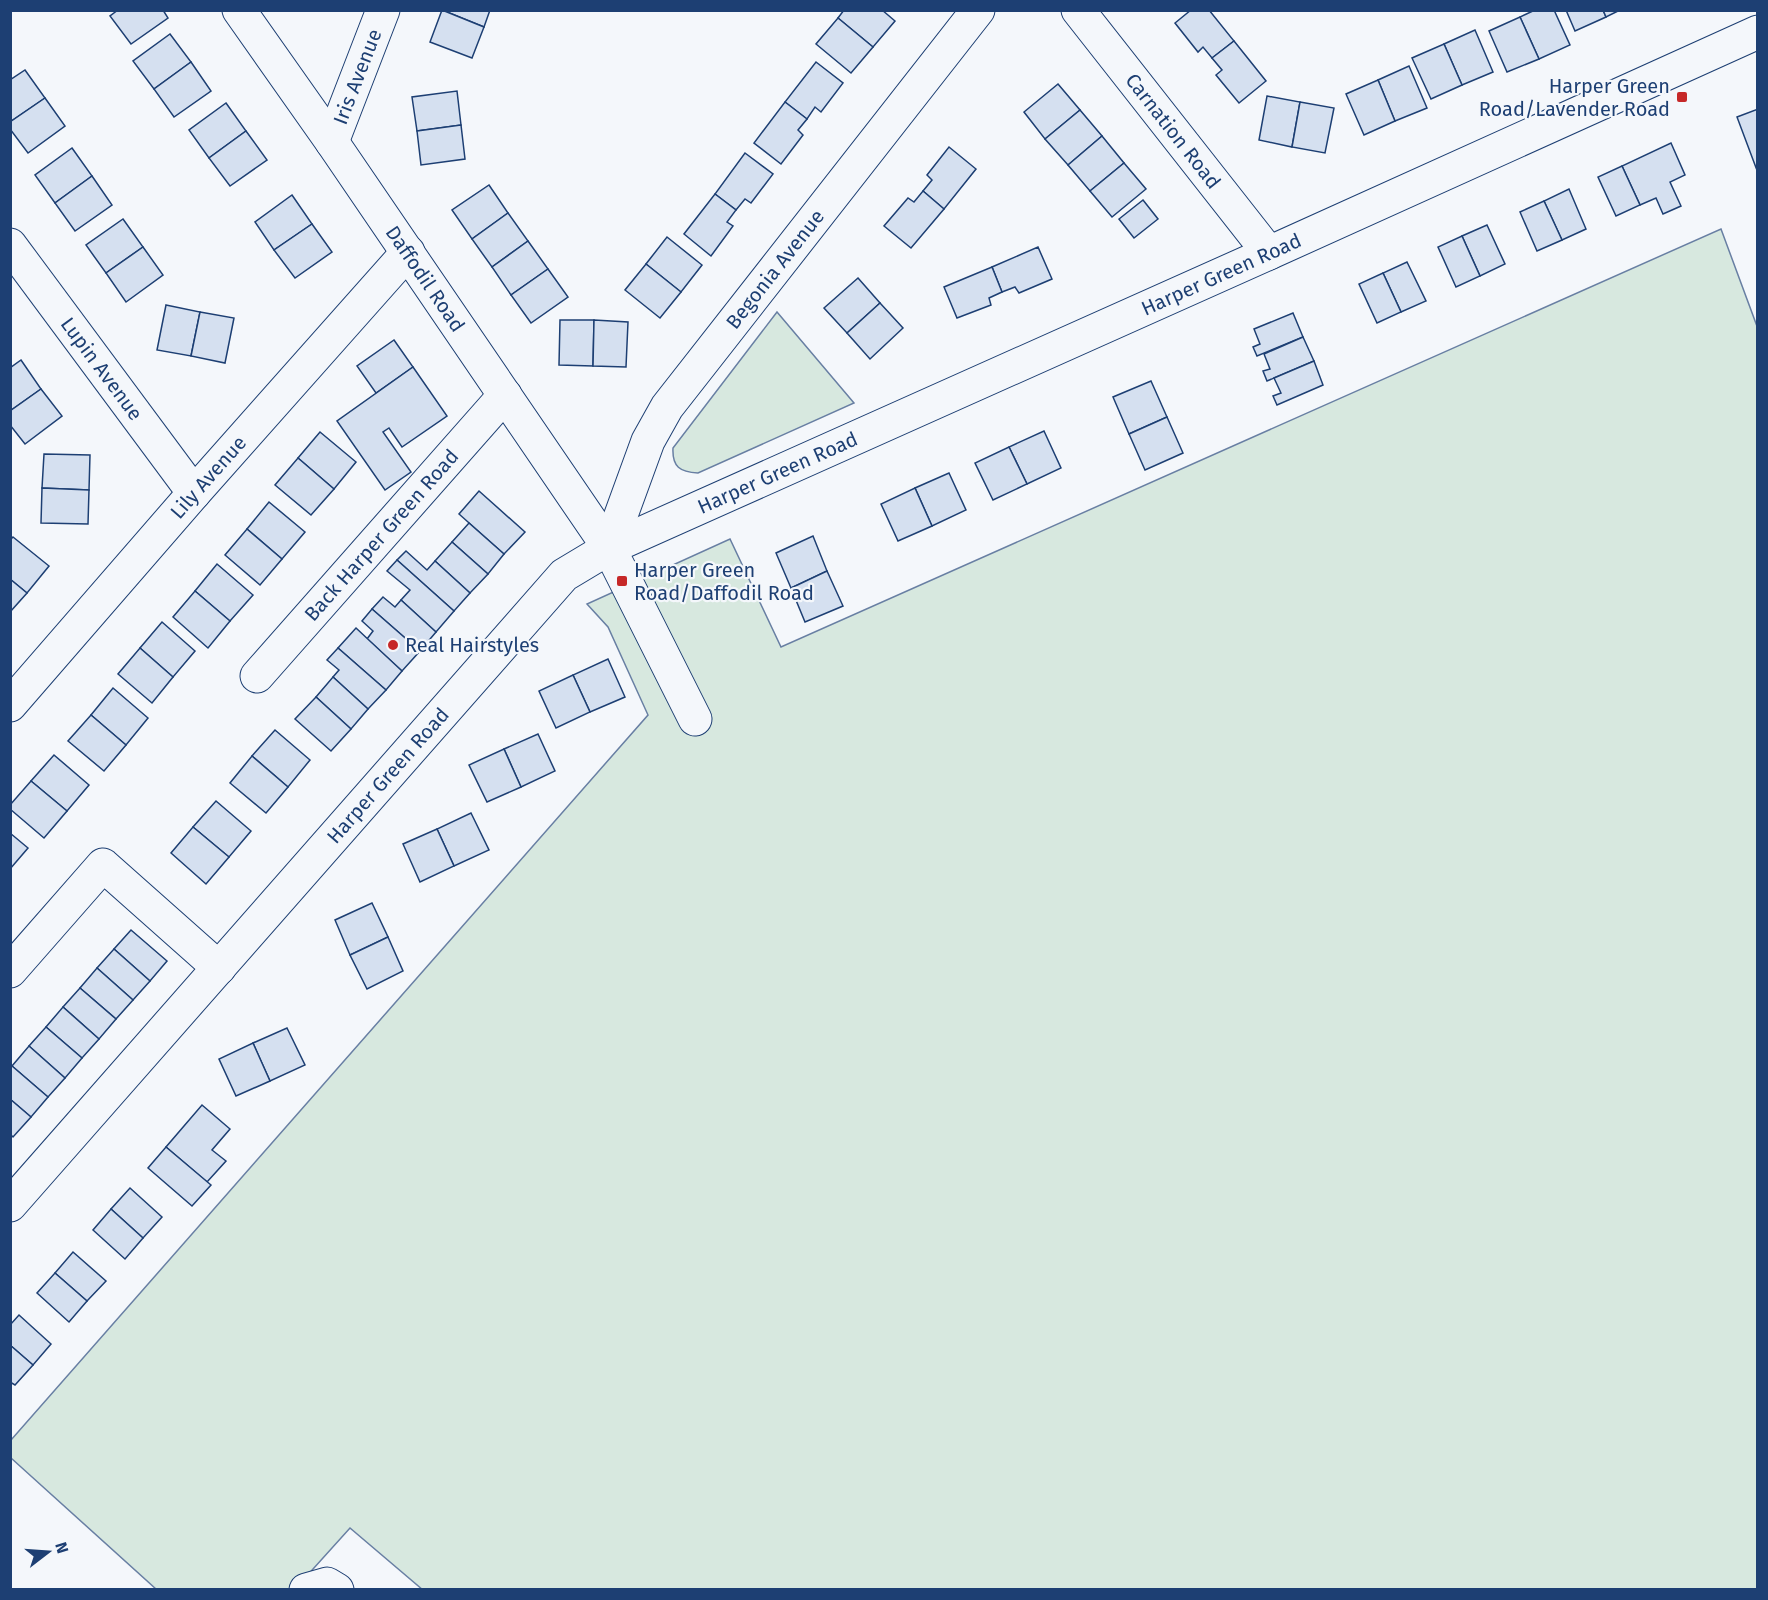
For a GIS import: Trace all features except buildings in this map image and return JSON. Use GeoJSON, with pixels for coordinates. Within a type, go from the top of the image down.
{"type":"FeatureCollection","features":[{"type":"Feature","properties":{"kind":"street","name":"Daffodil Road"},"geometry":{"type":"LineString","coordinates":[[239,10],[408,252],[609,548],[695,718]]}},
{"type":"Feature","properties":{"kind":"street","name":"Iris Avenue"},"geometry":{"type":"LineString","coordinates":[[332,142],[383,10]]}},
{"type":"Feature","properties":{"kind":"street","name":"Begonia Avenue"},"geometry":{"type":"LineString","coordinates":[[609,548],[648,441],[667,407],[978,10]]}},
{"type":"Feature","properties":{"kind":"street","name":"Carnation Road"},"geometry":{"type":"LineString","coordinates":[[1078,10],[1269,253]]}},
{"type":"Feature","properties":{"kind":"street","name":"Harper Green Road"},"geometry":{"type":"LineString","coordinates":[[10,1205],[564,575],[609,548],[1758,32]]}},
{"type":"Feature","properties":{"kind":"street","name":"Lupin Avenue"},"geometry":{"type":"LineString","coordinates":[[10,245],[194,493]]}},
{"type":"Feature","properties":{"kind":"street","name":"Lily Avenue"},"geometry":{"type":"LineString","coordinates":[[10,705],[408,252]]}},
{"type":"Feature","properties":{"kind":"street","name":"Back Harper Green Road"},"geometry":{"type":"LineString","coordinates":[[257,676],[505,395]]}},
{"type":"Feature","properties":{"kind":"street"},"geometry":{"type":"LineString","coordinates":[[10,971],[103,865],[219,968]]}},
{"type":"Feature","properties":{"kind":"street"},"geometry":{"type":"LineString","coordinates":[[306,1590],[327,1584],[337,1590]]}},
{"type":"Feature","properties":{"kind":"shaded area"},"geometry":{"type":"Polygon","coordinates":[[[1721,229],[1758,329],[1757,1589],[423,1590],[350,1528],[295,1589],[156,1589],[11,1458],[11,1440],[648,715],[608,627],[587,604],[730,539],[781,647],[1721,229]]]}},
{"type":"Feature","properties":{"kind":"shaded area"},"geometry":{"type":"Polygon","coordinates":[[[777,312],[854,403],[698,473],[682,470],[674,460],[673,448],[777,312]]]}},
{"type":"Feature","properties":{"kind":"place","name":"Harper Green Road/Lavender Road"},"geometry":{"type":"Point","coordinates":[1682,97]}},
{"type":"Feature","properties":{"kind":"place","name":"Harper Green Road/Daffodil Road"},"geometry":{"type":"Point","coordinates":[622,581]}},
{"type":"Feature","properties":{"kind":"place","name":"Real Hairstyles"},"geometry":{"type":"Point","coordinates":[393,645]}}]}
